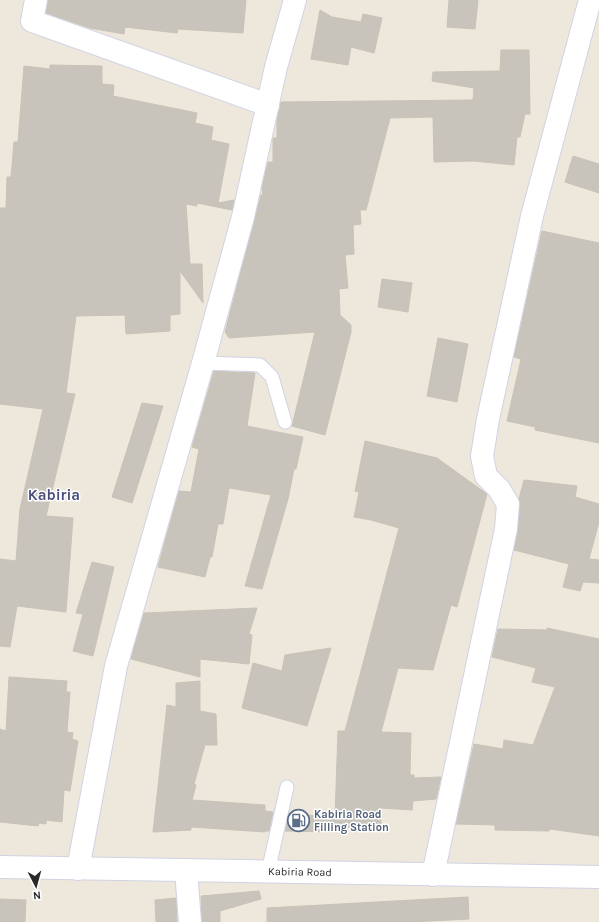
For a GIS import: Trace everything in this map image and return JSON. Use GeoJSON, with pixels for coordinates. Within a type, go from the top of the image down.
{"type":"FeatureCollection","features":[{"type":"Feature","properties":{"kind":"street"},"geometry":{"type":"LineString","coordinates":[[36,0],[32,21],[268,105]]}},
{"type":"Feature","properties":{"kind":"street"},"geometry":{"type":"LineString","coordinates":[[78,868],[116,666],[204,363],[243,217],[268,105],[295,0]]}},
{"type":"Feature","properties":{"kind":"street"},"geometry":{"type":"LineString","coordinates":[[433,875],[506,529],[508,504],[499,489],[486,476],[482,456],[488,419],[532,216],[590,0]]}},
{"type":"Feature","properties":{"kind":"street","name":"Kabiria Road"},"geometry":{"type":"LineString","coordinates":[[0,867],[599,877]]}},
{"type":"Feature","properties":{"kind":"street"},"geometry":{"type":"LineString","coordinates":[[186,870],[190,922]]}},
{"type":"Feature","properties":{"kind":"lane"},"geometry":{"type":"LineString","coordinates":[[204,363],[260,365],[272,377],[285,422]]}},
{"type":"Feature","properties":{"kind":"lane"},"geometry":{"type":"LineString","coordinates":[[268,872],[287,787]]}},
{"type":"Feature","properties":{"kind":"building"},"geometry":{"type":"Polygon","coordinates":[[[48,0],[246,0],[243,33],[178,29],[177,33],[125,27],[124,34],[90,28],[46,13],[48,0]]]}},
{"type":"Feature","properties":{"kind":"building"},"geometry":{"type":"Polygon","coordinates":[[[449,0],[478,0],[475,29],[447,27],[449,0]]]}},
{"type":"Feature","properties":{"kind":"building"},"geometry":{"type":"Polygon","coordinates":[[[320,10],[332,17],[361,22],[363,14],[382,18],[374,53],[351,47],[348,65],[311,59],[320,10]]]}},
{"type":"Feature","properties":{"kind":"building"},"geometry":{"type":"Polygon","coordinates":[[[501,50],[529,50],[530,114],[525,114],[520,137],[517,137],[514,165],[473,161],[434,162],[433,117],[390,118],[366,210],[360,210],[361,224],[353,225],[354,254],[345,255],[348,288],[339,289],[340,315],[351,325],[351,332],[325,435],[292,426],[315,332],[229,338],[225,332],[261,195],[263,195],[262,187],[268,162],[273,162],[273,138],[277,138],[277,120],[281,102],[473,100],[474,88],[432,81],[433,72],[500,71],[501,50]]]}},
{"type":"Feature","properties":{"kind":"building"},"geometry":{"type":"Polygon","coordinates":[[[50,65],[102,66],[102,84],[114,85],[113,96],[197,113],[195,123],[213,127],[211,140],[229,144],[218,203],[234,200],[232,210],[197,203],[197,206],[186,204],[190,264],[202,264],[203,303],[180,271],[180,314],[170,315],[170,331],[126,334],[125,315],[76,316],[66,393],[75,394],[46,516],[73,518],[66,612],[17,606],[10,647],[0,646],[0,559],[16,561],[20,509],[43,409],[0,404],[0,208],[6,208],[7,177],[11,177],[14,142],[18,142],[24,66],[50,69],[50,65]]]}},
{"type":"Feature","properties":{"kind":"building"},"geometry":{"type":"Polygon","coordinates":[[[573,156],[599,164],[599,193],[565,182],[573,156]]]}},
{"type":"Feature","properties":{"kind":"building"},"geometry":{"type":"Polygon","coordinates":[[[542,231],[599,243],[599,443],[535,430],[535,427],[507,421],[521,359],[514,357],[542,231]]]}},
{"type":"Feature","properties":{"kind":"building"},"geometry":{"type":"Polygon","coordinates":[[[382,279],[412,283],[408,312],[378,307],[382,279]]]}},
{"type":"Feature","properties":{"kind":"building"},"geometry":{"type":"Polygon","coordinates":[[[438,338],[468,344],[457,402],[427,396],[438,338]]]}},
{"type":"Feature","properties":{"kind":"building"},"geometry":{"type":"Polygon","coordinates":[[[214,371],[255,373],[247,426],[303,437],[296,469],[294,469],[288,499],[262,589],[245,586],[271,495],[229,488],[223,524],[218,524],[212,557],[210,557],[205,577],[158,567],[179,491],[191,492],[199,449],[192,447],[214,371]]]}},
{"type":"Feature","properties":{"kind":"building"},"geometry":{"type":"Polygon","coordinates":[[[142,403],[163,406],[132,503],[112,497],[142,403]]]}},
{"type":"Feature","properties":{"kind":"building"},"geometry":{"type":"Polygon","coordinates":[[[365,441],[437,458],[487,494],[457,607],[451,605],[433,670],[398,668],[381,732],[411,733],[410,775],[414,775],[414,778],[441,777],[436,799],[413,801],[412,810],[381,808],[381,828],[337,827],[337,832],[285,831],[289,813],[335,818],[338,731],[345,731],[399,528],[354,517],[359,492],[355,491],[365,441]]]}},
{"type":"Feature","properties":{"kind":"building"},"geometry":{"type":"Polygon","coordinates":[[[524,480],[577,486],[575,497],[599,504],[599,522],[589,559],[599,560],[599,583],[583,582],[580,591],[563,587],[569,564],[514,550],[518,530],[519,499],[524,480]]]}},
{"type":"Feature","properties":{"kind":"building"},"geometry":{"type":"Polygon","coordinates":[[[92,562],[114,567],[93,656],[73,651],[83,614],[76,613],[92,562]]]}},
{"type":"Feature","properties":{"kind":"building"},"geometry":{"type":"Polygon","coordinates":[[[257,608],[249,634],[252,635],[249,664],[200,659],[200,677],[131,659],[144,613],[257,608]]]}},
{"type":"Feature","properties":{"kind":"building"},"geometry":{"type":"Polygon","coordinates":[[[547,628],[599,639],[599,836],[550,829],[549,831],[495,830],[495,825],[456,824],[474,744],[503,749],[504,740],[533,745],[555,687],[532,682],[536,668],[492,657],[498,629],[547,630],[547,628]]]}},
{"type":"Feature","properties":{"kind":"building"},"geometry":{"type":"Polygon","coordinates":[[[331,648],[307,726],[242,708],[253,663],[282,671],[285,655],[331,648]]]}},
{"type":"Feature","properties":{"kind":"building"},"geometry":{"type":"Polygon","coordinates":[[[9,677],[67,681],[66,692],[70,692],[67,732],[73,733],[72,739],[78,741],[70,791],[64,790],[62,822],[46,820],[46,824],[39,823],[38,826],[0,822],[0,729],[6,731],[9,677]]]}},
{"type":"Feature","properties":{"kind":"building"},"geometry":{"type":"Polygon","coordinates":[[[200,681],[200,711],[216,714],[217,745],[205,745],[194,784],[196,785],[192,800],[265,805],[265,811],[273,812],[269,831],[265,832],[191,827],[191,830],[153,832],[167,705],[176,707],[176,683],[200,681]]]}},
{"type":"Feature","properties":{"kind":"building"},"geometry":{"type":"Polygon","coordinates":[[[259,891],[261,899],[220,911],[220,922],[202,922],[201,896],[259,891]]]}},
{"type":"Feature","properties":{"kind":"building"},"geometry":{"type":"Polygon","coordinates":[[[468,897],[469,919],[411,922],[267,922],[267,908],[468,897]]]}},
{"type":"Feature","properties":{"kind":"building"},"geometry":{"type":"Polygon","coordinates":[[[176,898],[177,922],[156,922],[155,900],[176,898]]]}},
{"type":"Feature","properties":{"kind":"building"},"geometry":{"type":"Polygon","coordinates":[[[0,899],[26,900],[25,922],[0,922],[0,899]]]}},
{"type":"Feature","properties":{"kind":"place","name":"Kabiria Road Filling Station"},"geometry":{"type":"Point","coordinates":[299,820]}},
{"type":"Feature","properties":{"kind":"district","name":"Kabiria"},"geometry":{"type":"Point","coordinates":[54,495]}}]}
